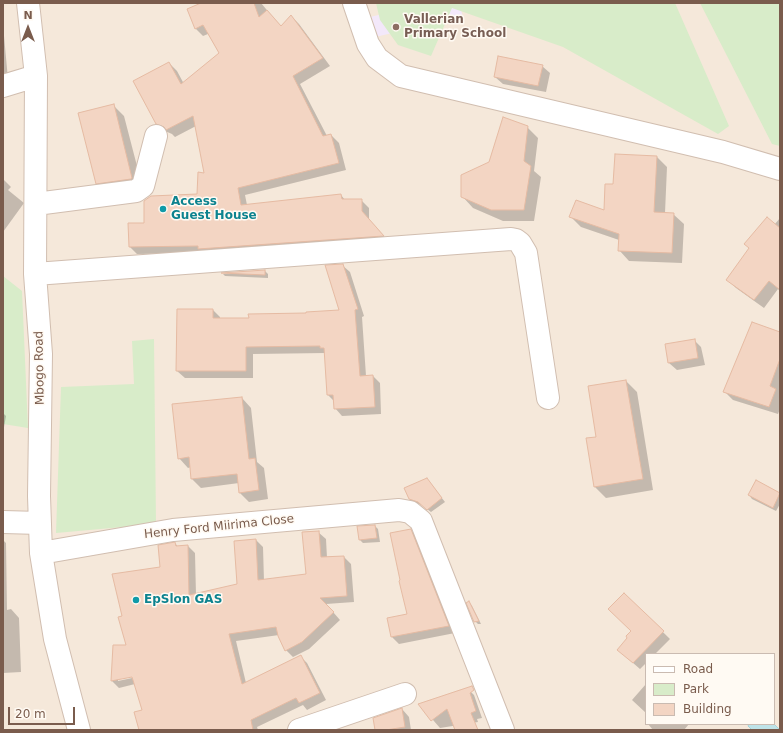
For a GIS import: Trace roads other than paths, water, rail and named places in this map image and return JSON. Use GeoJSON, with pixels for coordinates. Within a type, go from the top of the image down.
{"type":"FeatureCollection","features":[{"type":"Feature","properties":{"kind":"street","name":"Mbogo Road"},"geometry":{"type":"LineString","coordinates":[[28,3],[36,76],[35,274],[41,354],[41,553],[55,639],[78,730]]}},
{"type":"Feature","properties":{"kind":"street"},"geometry":{"type":"LineString","coordinates":[[354,3],[368,44],[377,58],[401,76],[723,152],[780,169]]}},
{"type":"Feature","properties":{"kind":"street"},"geometry":{"type":"LineString","coordinates":[[3,86],[36,76]]}},
{"type":"Feature","properties":{"kind":"street"},"geometry":{"type":"LineString","coordinates":[[36,204],[136,191],[143,186],[156,136]]}},
{"type":"Feature","properties":{"kind":"street"},"geometry":{"type":"LineString","coordinates":[[35,274],[511,239],[516,240],[520,243],[526,253],[548,398]]}},
{"type":"Feature","properties":{"kind":"street","name":"Henry Ford Miirima Close"},"geometry":{"type":"LineString","coordinates":[[41,553],[173,530],[398,510],[410,512],[421,521],[503,730]]}},
{"type":"Feature","properties":{"kind":"street"},"geometry":{"type":"LineString","coordinates":[[3,522],[40,523]]}},
{"type":"Feature","properties":{"kind":"street"},"geometry":{"type":"LineString","coordinates":[[299,730],[405,694]]}},
{"type":"Feature","properties":{"kind":"water"},"geometry":{"type":"Polygon","coordinates":[[[775,725],[780,730],[752,730],[748,726],[775,725]]]}},
{"type":"Feature","properties":{"kind":"place","name":"Vallerian Primary School"},"geometry":{"type":"Point","coordinates":[396,27]}},
{"type":"Feature","properties":{"kind":"place","name":"Access Guest House"},"geometry":{"type":"Point","coordinates":[163,209]}},
{"type":"Feature","properties":{"kind":"place","name":"EpSlon GAS"},"geometry":{"type":"Point","coordinates":[136,600]}}]}
